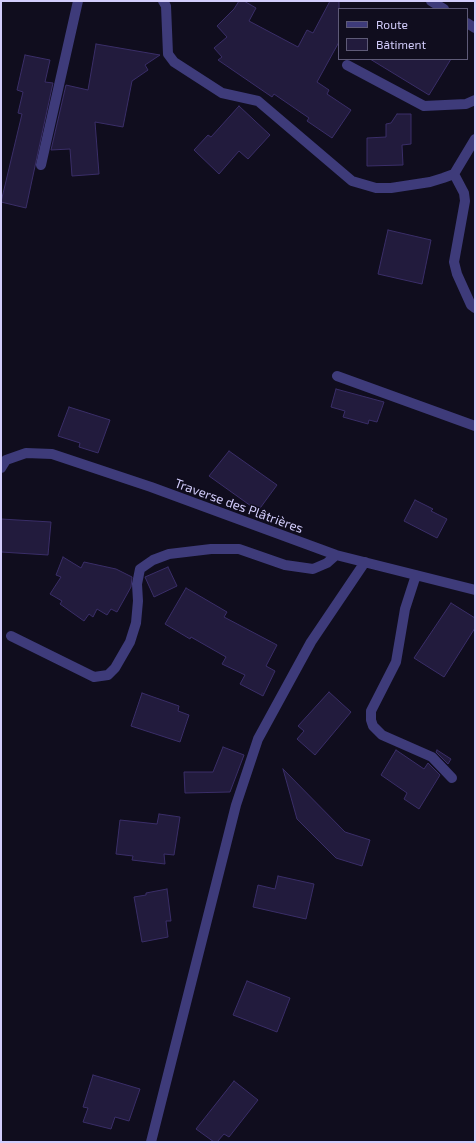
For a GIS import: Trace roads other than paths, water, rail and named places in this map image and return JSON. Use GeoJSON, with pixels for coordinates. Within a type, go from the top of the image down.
{"type":"FeatureCollection","features":[{"type":"Feature","properties":{"kind":"street"},"geometry":{"type":"LineString","coordinates":[[41,165],[78,1]]}},
{"type":"Feature","properties":{"kind":"street"},"geometry":{"type":"LineString","coordinates":[[163,1],[166,6],[168,54],[174,62],[222,93],[258,101],[352,181],[376,188],[391,188],[430,182],[454,174],[475,139]]}},
{"type":"Feature","properties":{"kind":"street"},"geometry":{"type":"LineString","coordinates":[[431,1],[442,8]]}},
{"type":"Feature","properties":{"kind":"street"},"geometry":{"type":"LineString","coordinates":[[347,65],[424,106],[466,104],[475,100]]}},
{"type":"Feature","properties":{"kind":"street"},"geometry":{"type":"LineString","coordinates":[[454,174],[464,193],[465,201],[454,262],[462,286],[471,305],[475,308]]}},
{"type":"Feature","properties":{"kind":"street"},"geometry":{"type":"LineString","coordinates":[[337,376],[475,426]]}},
{"type":"Feature","properties":{"kind":"street","name":"Traverse des Plâtrières"},"geometry":{"type":"LineString","coordinates":[[1,468],[6,460],[26,453],[52,454],[151,487],[336,555],[475,590]]}},
{"type":"Feature","properties":{"kind":"street"},"geometry":{"type":"LineString","coordinates":[[11,636],[94,677],[108,675],[115,668],[130,642],[136,623],[138,601],[137,584],[140,568],[153,560],[176,553],[211,549],[239,549],[285,566],[313,569],[327,563],[336,555]]}},
{"type":"Feature","properties":{"kind":"street"},"geometry":{"type":"LineString","coordinates":[[151,1142],[236,805],[258,739],[311,642],[365,562]]}},
{"type":"Feature","properties":{"kind":"street"},"geometry":{"type":"LineString","coordinates":[[416,575],[405,610],[396,662],[371,711],[371,720],[373,726],[382,735],[432,757],[452,778]]}}]}
